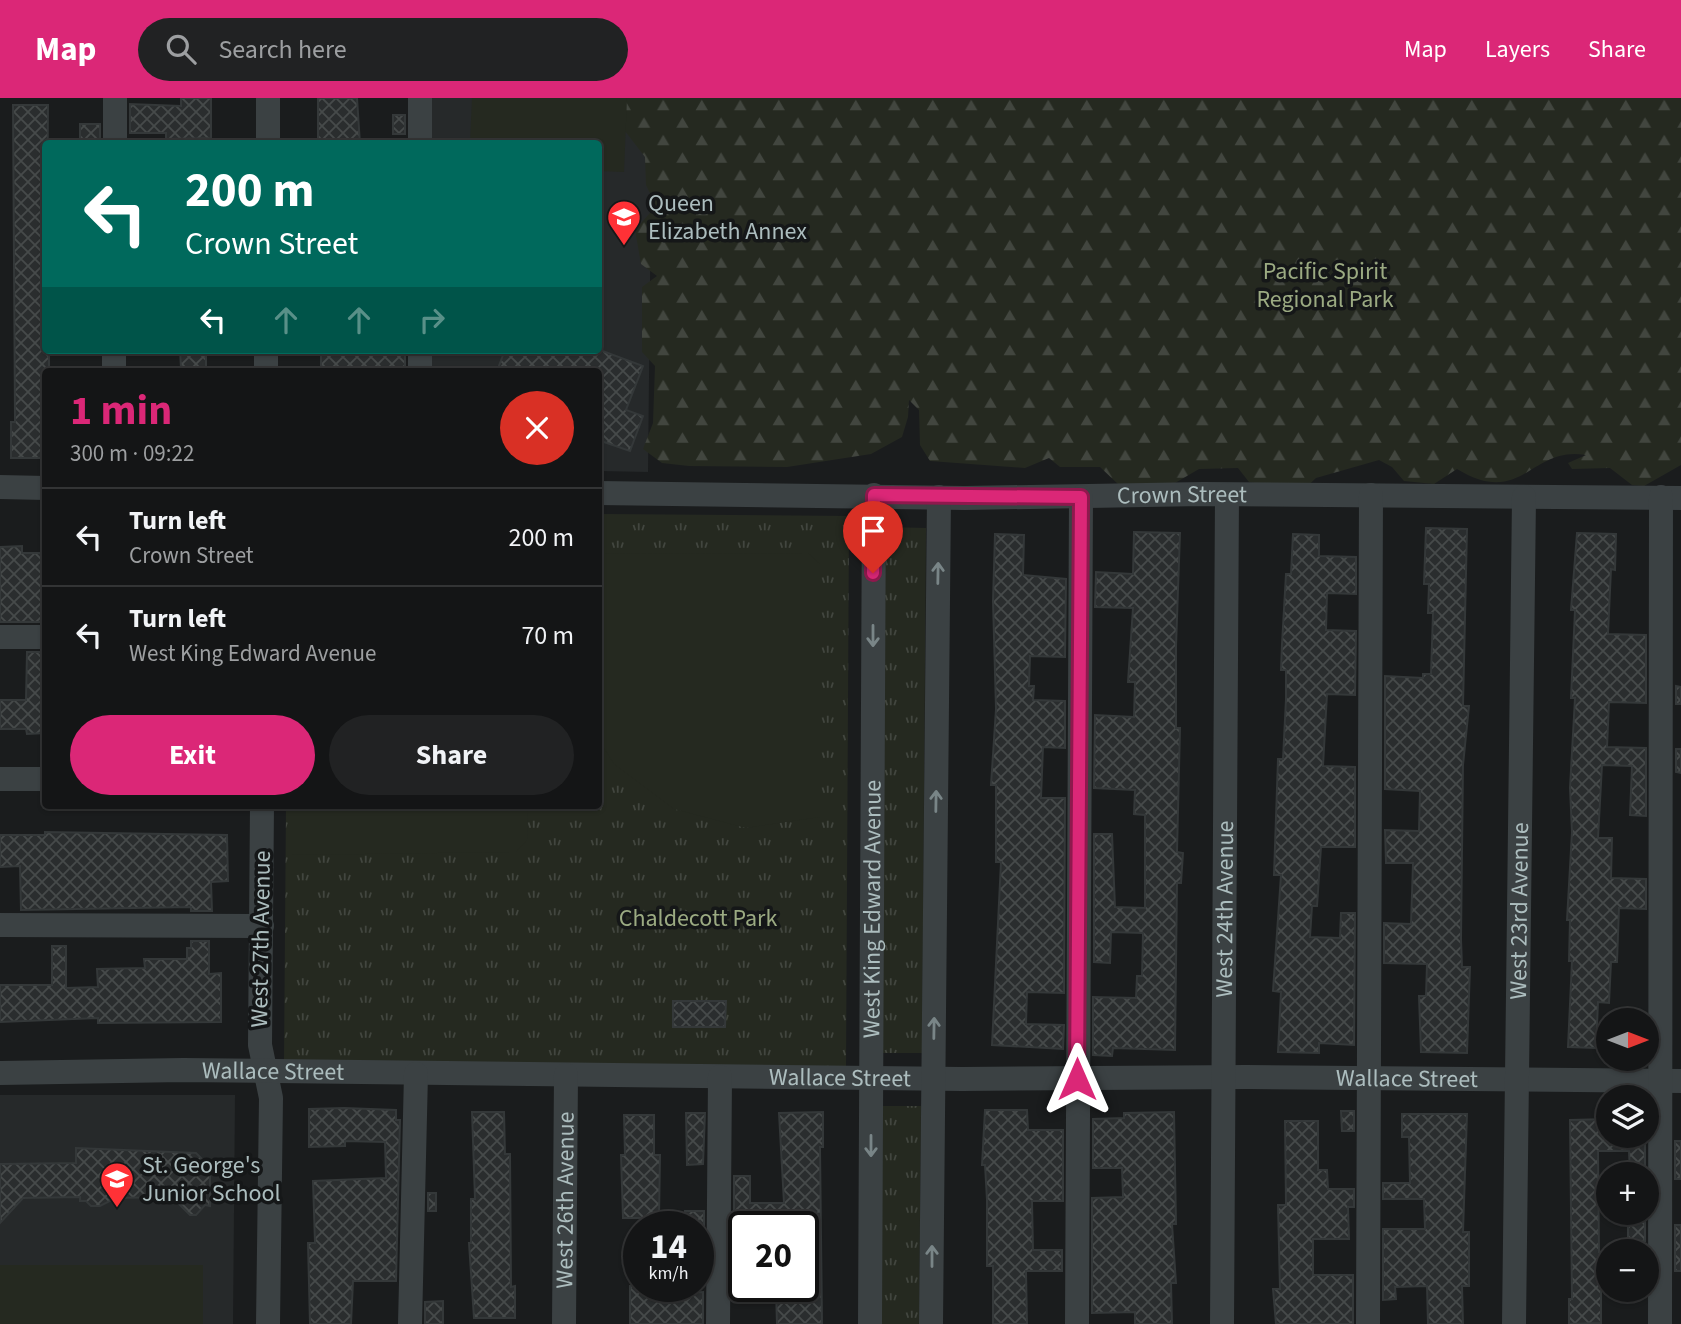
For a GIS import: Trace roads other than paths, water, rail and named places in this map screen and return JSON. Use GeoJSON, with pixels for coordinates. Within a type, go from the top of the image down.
{"type":"FeatureCollection","features":[{"type":"Feature","properties":{"kind":"street"},"geometry":{"type":"LineString","coordinates":[[115,98],[115,140]]}},
{"type":"Feature","properties":{"kind":"street"},"geometry":{"type":"LineString","coordinates":[[268,98],[268,140]]}},
{"type":"Feature","properties":{"kind":"street"},"geometry":{"type":"LineString","coordinates":[[420,98],[420,140]]}},
{"type":"Feature","properties":{"kind":"street"},"geometry":{"type":"LineString","coordinates":[[0,487],[42,488]]}},
{"type":"Feature","properties":{"kind":"street","name":"Crown Street"},"geometry":{"type":"LineString","coordinates":[[602,492],[939,497],[1371,495],[1671,498]]}},
{"type":"Feature","properties":{"kind":"street","name":"West King Edward Avenue"},"geometry":{"type":"LineString","coordinates":[[870,1324],[874,495]]}},
{"type":"Feature","properties":{"kind":"street","name":"West 24th Avenue"},"geometry":{"type":"LineString","coordinates":[[1222,1324],[1227,495]]}},
{"type":"Feature","properties":{"kind":"street"},"geometry":{"type":"LineString","coordinates":[[1368,1324],[1371,495]]}},
{"type":"Feature","properties":{"kind":"street"},"geometry":{"type":"LineString","coordinates":[[931,1324],[939,497]]}},
{"type":"Feature","properties":{"kind":"street"},"geometry":{"type":"LineString","coordinates":[[1077,1324],[1081,497]]}},
{"type":"Feature","properties":{"kind":"street","name":"West 23rd Avenue"},"geometry":{"type":"LineString","coordinates":[[1514,1324],[1524,497]]}},
{"type":"Feature","properties":{"kind":"street"},"geometry":{"type":"LineString","coordinates":[[1660,1324],[1671,1081],[1671,498]]}},
{"type":"Feature","properties":{"kind":"street"},"geometry":{"type":"LineString","coordinates":[[0,637],[42,637]]}},
{"type":"Feature","properties":{"kind":"street"},"geometry":{"type":"LineString","coordinates":[[0,779],[42,779]]}},
{"type":"Feature","properties":{"kind":"street","name":"West 27th Avenue"},"geometry":{"type":"LineString","coordinates":[[262,809],[260,1045],[271,1098],[268,1324]]}},
{"type":"Feature","properties":{"kind":"street"},"geometry":{"type":"LineString","coordinates":[[0,925],[262,926]]}},
{"type":"Feature","properties":{"kind":"street","name":"Wallace Street"},"geometry":{"type":"LineString","coordinates":[[0,1073],[264,1072],[871,1078],[1671,1081]]}},
{"type":"Feature","properties":{"kind":"street"},"geometry":{"type":"LineString","coordinates":[[410,1324],[416,1074]]}},
{"type":"Feature","properties":{"kind":"street","name":"West 26th Avenue"},"geometry":{"type":"LineString","coordinates":[[564,1324],[566,1075]]}},
{"type":"Feature","properties":{"kind":"street"},"geometry":{"type":"LineString","coordinates":[[718,1324],[720,1077]]}},
{"type":"Feature","properties":{"kind":"place","name":"Queen Elizabeth Annex"},"geometry":{"type":"Point","coordinates":[624,247]}},
{"type":"Feature","properties":{"kind":"place","name":"St. George's Junior School"},"geometry":{"type":"Point","coordinates":[117,1209]}},
{"type":"Feature","properties":{"kind":"park label","name":"Pacific Spirit Regional Park"},"geometry":{"type":"Point","coordinates":[1325,285]}},
{"type":"Feature","properties":{"kind":"park label","name":"Chaldecott Park"},"geometry":{"type":"Point","coordinates":[698,918]}}]}
